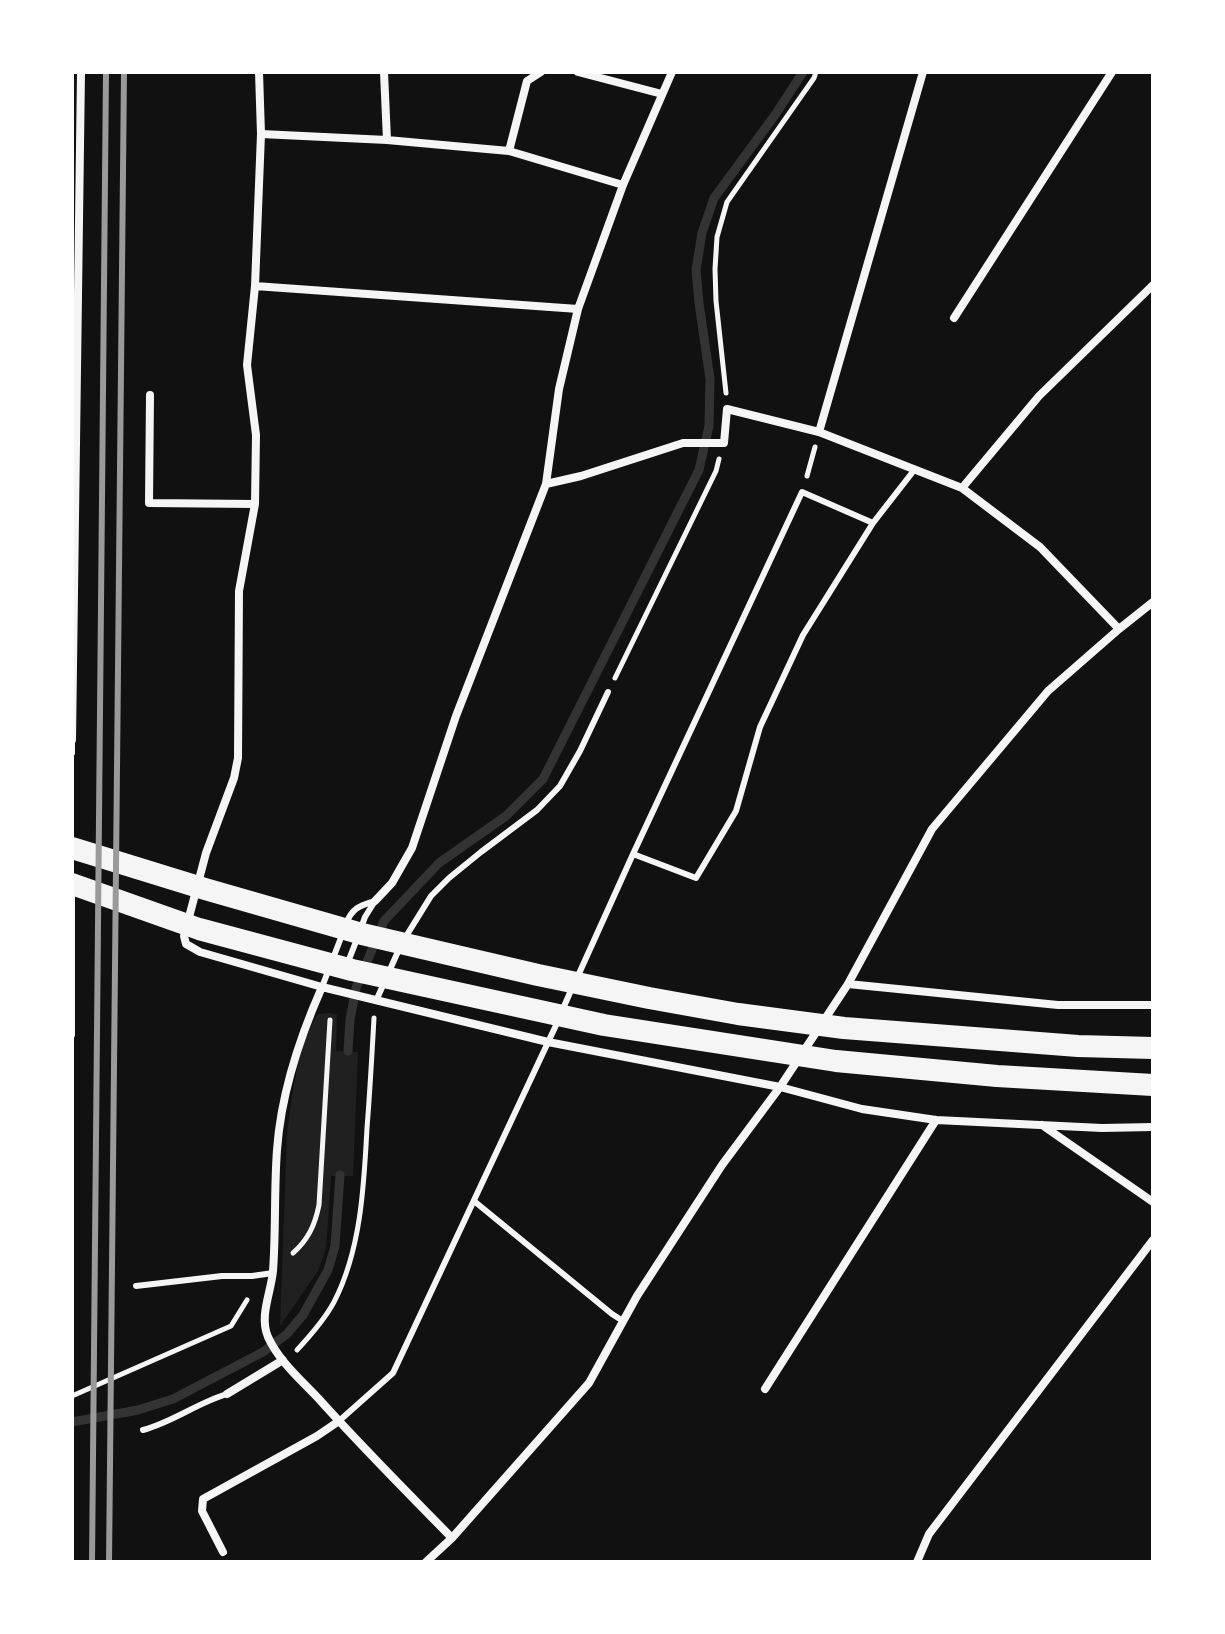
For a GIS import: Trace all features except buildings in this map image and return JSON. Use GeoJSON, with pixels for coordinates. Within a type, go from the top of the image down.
{"type":"FeatureCollection","features":[{"type":"Feature","properties":{"kind":"highway"},"geometry":{"type":"LineString","coordinates":[[72,848],[362,934],[649,998],[844,1028],[1078,1046],[1153,1048]]}},
{"type":"Feature","properties":{"kind":"highway"},"geometry":{"type":"LineString","coordinates":[[72,884],[199,929],[352,970],[604,1025],[836,1061],[997,1076],[1153,1085]]}},
{"type":"Feature","properties":{"kind":"street"},"geometry":{"type":"LineString","coordinates":[[72,740],[76,195],[81,72]]}},
{"type":"Feature","properties":{"kind":"street"},"geometry":{"type":"LineString","coordinates":[[259,72],[261,134],[255,286],[247,365],[256,435],[255,504],[239,591],[238,758],[234,778],[206,853],[184,936],[186,944],[200,952],[322,987],[338,987],[372,1000],[548,1042],[780,1087],[862,1109],[936,1120],[1102,1128],[1153,1127]]}},
{"type":"Feature","properties":{"kind":"street"},"geometry":{"type":"LineString","coordinates":[[384,72],[387,140]]}},
{"type":"Feature","properties":{"kind":"street"},"geometry":{"type":"LineString","coordinates":[[509,151],[527,81],[541,72]]}},
{"type":"Feature","properties":{"kind":"street"},"geometry":{"type":"LineString","coordinates":[[578,72],[662,94]]}},
{"type":"Feature","properties":{"kind":"street"},"geometry":{"type":"LineString","coordinates":[[375,901],[392,883],[412,848],[456,716],[546,484],[559,389],[578,309],[623,185],[672,72]]}},
{"type":"Feature","properties":{"kind":"street"},"geometry":{"type":"LineString","coordinates":[[819,432],[923,72]]}},
{"type":"Feature","properties":{"kind":"street"},"geometry":{"type":"LineString","coordinates":[[954,318],[1112,72]]}},
{"type":"Feature","properties":{"kind":"street"},"geometry":{"type":"LineString","coordinates":[[261,134],[387,140],[509,151],[623,185]]}},
{"type":"Feature","properties":{"kind":"street"},"geometry":{"type":"LineString","coordinates":[[962,488],[1039,396],[1153,285]]}},
{"type":"Feature","properties":{"kind":"street"},"geometry":{"type":"LineString","coordinates":[[255,286],[578,309]]}},
{"type":"Feature","properties":{"kind":"street"},"geometry":{"type":"LineString","coordinates":[[150,395],[149,503],[255,504]]}},
{"type":"Feature","properties":{"kind":"street"},"geometry":{"type":"LineString","coordinates":[[546,484],[683,443],[724,443],[727,409],[819,432],[962,488],[1040,547],[1119,629]]}},
{"type":"Feature","properties":{"kind":"street"},"geometry":{"type":"LineString","coordinates":[[426,1562],[452,1538],[589,1383],[637,1296],[722,1165],[780,1087],[848,984],[932,829],[1048,691],[1153,602]]}},
{"type":"Feature","properties":{"kind":"street"},"geometry":{"type":"LineString","coordinates":[[848,984],[1058,1005],[1153,1005]]}},
{"type":"Feature","properties":{"kind":"street"},"geometry":{"type":"LineString","coordinates":[[322,987],[305,1026],[281,1117],[273,1273],[265,1319],[267,1333],[280,1357],[452,1538]]}},
{"type":"Feature","properties":{"kind":"street"},"geometry":{"type":"LineString","coordinates":[[765,1389],[936,1120]]}},
{"type":"Feature","properties":{"kind":"street"},"geometry":{"type":"LineString","coordinates":[[1042,1125],[1153,1202]]}},
{"type":"Feature","properties":{"kind":"street"},"geometry":{"type":"LineString","coordinates":[[917,1562],[929,1534],[1153,1240]]}},
{"type":"Feature","properties":{"kind":"street"},"geometry":{"type":"LineString","coordinates":[[227,1394],[280,1357]]}},
{"type":"Feature","properties":{"kind":"street"},"geometry":{"type":"LineString","coordinates":[[223,1552],[202,1511],[203,1499],[339,1421]]}},
{"type":"Feature","properties":{"kind":"lane"},"geometry":{"type":"LineString","coordinates":[[633,854],[696,878],[736,811],[760,727],[803,635],[873,523],[915,469]]}},
{"type":"Feature","properties":{"kind":"lane"},"geometry":{"type":"LineString","coordinates":[[339,1421],[393,1373],[802,492],[873,523]]}},
{"type":"Feature","properties":{"kind":"lane"},"geometry":{"type":"LineString","coordinates":[[372,1000],[431,896],[481,852],[537,810],[560,786],[608,692]]}},
{"type":"Feature","properties":{"kind":"lane"},"geometry":{"type":"LineString","coordinates":[[72,740],[72,753]]}},
{"type":"Feature","properties":{"kind":"lane"},"geometry":{"type":"LineString","coordinates":[[72,894],[72,1035]]}},
{"type":"Feature","properties":{"kind":"lane"},"geometry":{"type":"LineString","coordinates":[[343,973],[365,917],[375,901]]}},
{"type":"Feature","properties":{"kind":"lane"},"geometry":{"type":"LineString","coordinates":[[322,987],[350,913],[375,901]]}},
{"type":"Feature","properties":{"kind":"lane"},"geometry":{"type":"LineString","coordinates":[[474,1201],[623,1321]]}},
{"type":"Feature","properties":{"kind":"lane"},"geometry":{"type":"LineString","coordinates":[[136,1286],[273,1273]]}},
{"type":"Feature","properties":{"kind":"lane"},"geometry":{"type":"LineString","coordinates":[[143,1430],[161,1425],[196,1405],[227,1394]]}},
{"type":"Feature","properties":{"kind":"path"},"geometry":{"type":"LineString","coordinates":[[727,409],[716,301],[717,237],[727,202],[816,72]]}},
{"type":"Feature","properties":{"kind":"path"},"geometry":{"type":"LineString","coordinates":[[802,492],[819,432]]}},
{"type":"Feature","properties":{"kind":"path"},"geometry":{"type":"LineString","coordinates":[[608,692],[716,471],[724,443]]}},
{"type":"Feature","properties":{"kind":"path"},"geometry":{"type":"LineString","coordinates":[[287,1258],[313,1229],[316,1217],[330,1013],[338,987]]}},
{"type":"Feature","properties":{"kind":"path"},"geometry":{"type":"LineString","coordinates":[[280,1357],[298,1350],[307,1340],[334,1303],[349,1266],[365,1172],[372,1000]]}},
{"type":"Feature","properties":{"kind":"path"},"geometry":{"type":"LineString","coordinates":[[72,1396],[231,1326],[248,1300]]}},
{"type":"Feature","properties":{"kind":"shaded area"},"geometry":{"type":"Polygon","coordinates":[[[318,1014],[337,1015],[336,1051],[358,1052],[353,1176],[331,1176],[326,1249],[318,1271],[280,1326],[287,1134],[293,1088],[311,1027],[318,1014]]]}},
{"type":"Feature","properties":{"kind":"waterway"},"geometry":{"type":"LineString","coordinates":[[348,1051],[356,988],[384,921],[439,863],[506,816],[543,779],[699,470],[709,426],[710,379],[696,270],[702,233],[714,198],[803,72]]}},
{"type":"Feature","properties":{"kind":"waterway"},"geometry":{"type":"LineString","coordinates":[[72,1422],[138,1410],[173,1399],[263,1352],[287,1334],[303,1315],[328,1270],[335,1246],[340,1175]]}},
{"type":"Feature","properties":{"kind":"railway"},"geometry":{"type":"LineString","coordinates":[[92,1562],[106,72]]}},
{"type":"Feature","properties":{"kind":"railway"},"geometry":{"type":"LineString","coordinates":[[109,1562],[124,72]]}}]}
